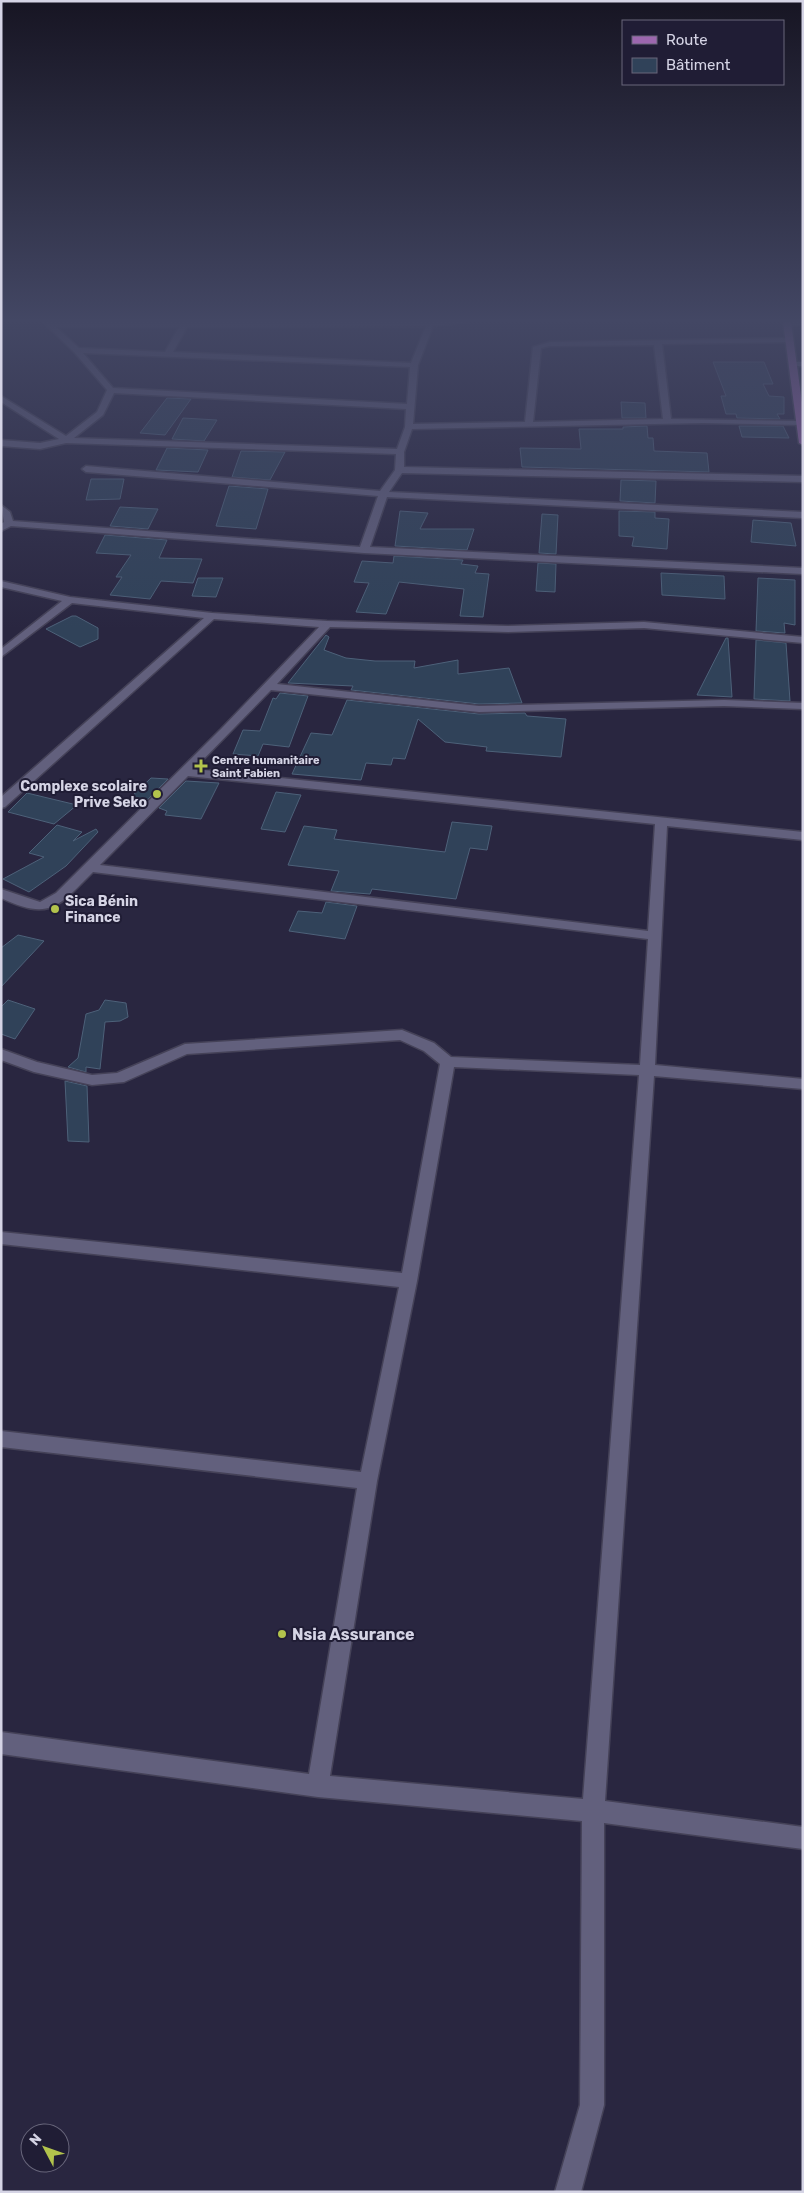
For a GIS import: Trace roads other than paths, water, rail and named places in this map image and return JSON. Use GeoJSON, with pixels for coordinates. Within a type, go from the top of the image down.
{"type":"FeatureCollection","features":[{"type":"Feature","properties":{"kind":"main road"},"geometry":{"type":"LineString","coordinates":[[799,424],[803,443]]}},
{"type":"Feature","properties":{"kind":"street"},"geometry":{"type":"LineString","coordinates":[[42,424],[66,440]]}},
{"type":"Feature","properties":{"kind":"street"},"geometry":{"type":"LineString","coordinates":[[66,440],[86,424]]}},
{"type":"Feature","properties":{"kind":"street"},"geometry":{"type":"LineString","coordinates":[[364,550],[383,494],[398,470],[400,452],[409,427],[560,424]]}},
{"type":"Feature","properties":{"kind":"street"},"geometry":{"type":"LineString","coordinates":[[1,443],[40,446],[66,440],[400,452]]}},
{"type":"Feature","properties":{"kind":"street"},"geometry":{"type":"LineString","coordinates":[[86,469],[383,494],[803,515]]}},
{"type":"Feature","properties":{"kind":"street"},"geometry":{"type":"LineString","coordinates":[[398,470],[803,479]]}},
{"type":"Feature","properties":{"kind":"street"},"geometry":{"type":"LineString","coordinates":[[1,508],[7,514],[5,526],[364,550],[803,572]]}},
{"type":"Feature","properties":{"kind":"street"},"geometry":{"type":"LineString","coordinates":[[1,584],[70,600],[212,616],[328,624],[508,629],[644,625],[803,640]]}},
{"type":"Feature","properties":{"kind":"street"},"geometry":{"type":"LineString","coordinates":[[1,654],[70,600]]}},
{"type":"Feature","properties":{"kind":"street"},"geometry":{"type":"LineString","coordinates":[[1,804],[212,616]]}},
{"type":"Feature","properties":{"kind":"street"},"geometry":{"type":"LineString","coordinates":[[1,893],[33,906],[44,907],[54,900],[89,868],[270,687],[328,624]]}},
{"type":"Feature","properties":{"kind":"street"},"geometry":{"type":"LineString","coordinates":[[270,687],[479,709],[724,703],[803,706]]}},
{"type":"Feature","properties":{"kind":"street"},"geometry":{"type":"LineString","coordinates":[[185,772],[803,836]]}},
{"type":"Feature","properties":{"kind":"street"},"geometry":{"type":"LineString","coordinates":[[568,2192],[592,2104],[592,1811],[647,1070],[661,822]]}},
{"type":"Feature","properties":{"kind":"street"},"geometry":{"type":"LineString","coordinates":[[89,868],[656,936]]}},
{"type":"Feature","properties":{"kind":"street"},"geometry":{"type":"LineString","coordinates":[[1,1054],[34,1067],[92,1080],[119,1078],[185,1049],[402,1035],[429,1047],[448,1062],[647,1070],[803,1084]]}},
{"type":"Feature","properties":{"kind":"street"},"geometry":{"type":"LineString","coordinates":[[318,1786],[368,1481],[409,1281],[448,1062]]}},
{"type":"Feature","properties":{"kind":"street"},"geometry":{"type":"LineString","coordinates":[[1,1238],[409,1281]]}},
{"type":"Feature","properties":{"kind":"street"},"geometry":{"type":"LineString","coordinates":[[1,1439],[368,1481]]}},
{"type":"Feature","properties":{"kind":"street"},"geometry":{"type":"LineString","coordinates":[[1,1743],[318,1786],[592,1811],[803,1838]]}},
{"type":"Feature","properties":{"kind":"place","name":"Centre humanitaire Saint Fabien"},"geometry":{"type":"Point","coordinates":[201,766]}},
{"type":"Feature","properties":{"kind":"place","name":"Complexe scolaire Prive Seko"},"geometry":{"type":"Point","coordinates":[157,794]}},
{"type":"Feature","properties":{"kind":"place","name":"Sica Bénin Finance"},"geometry":{"type":"Point","coordinates":[55,909]}},
{"type":"Feature","properties":{"kind":"place","name":"Nsia Assurance"},"geometry":{"type":"Point","coordinates":[282,1634]}}]}
